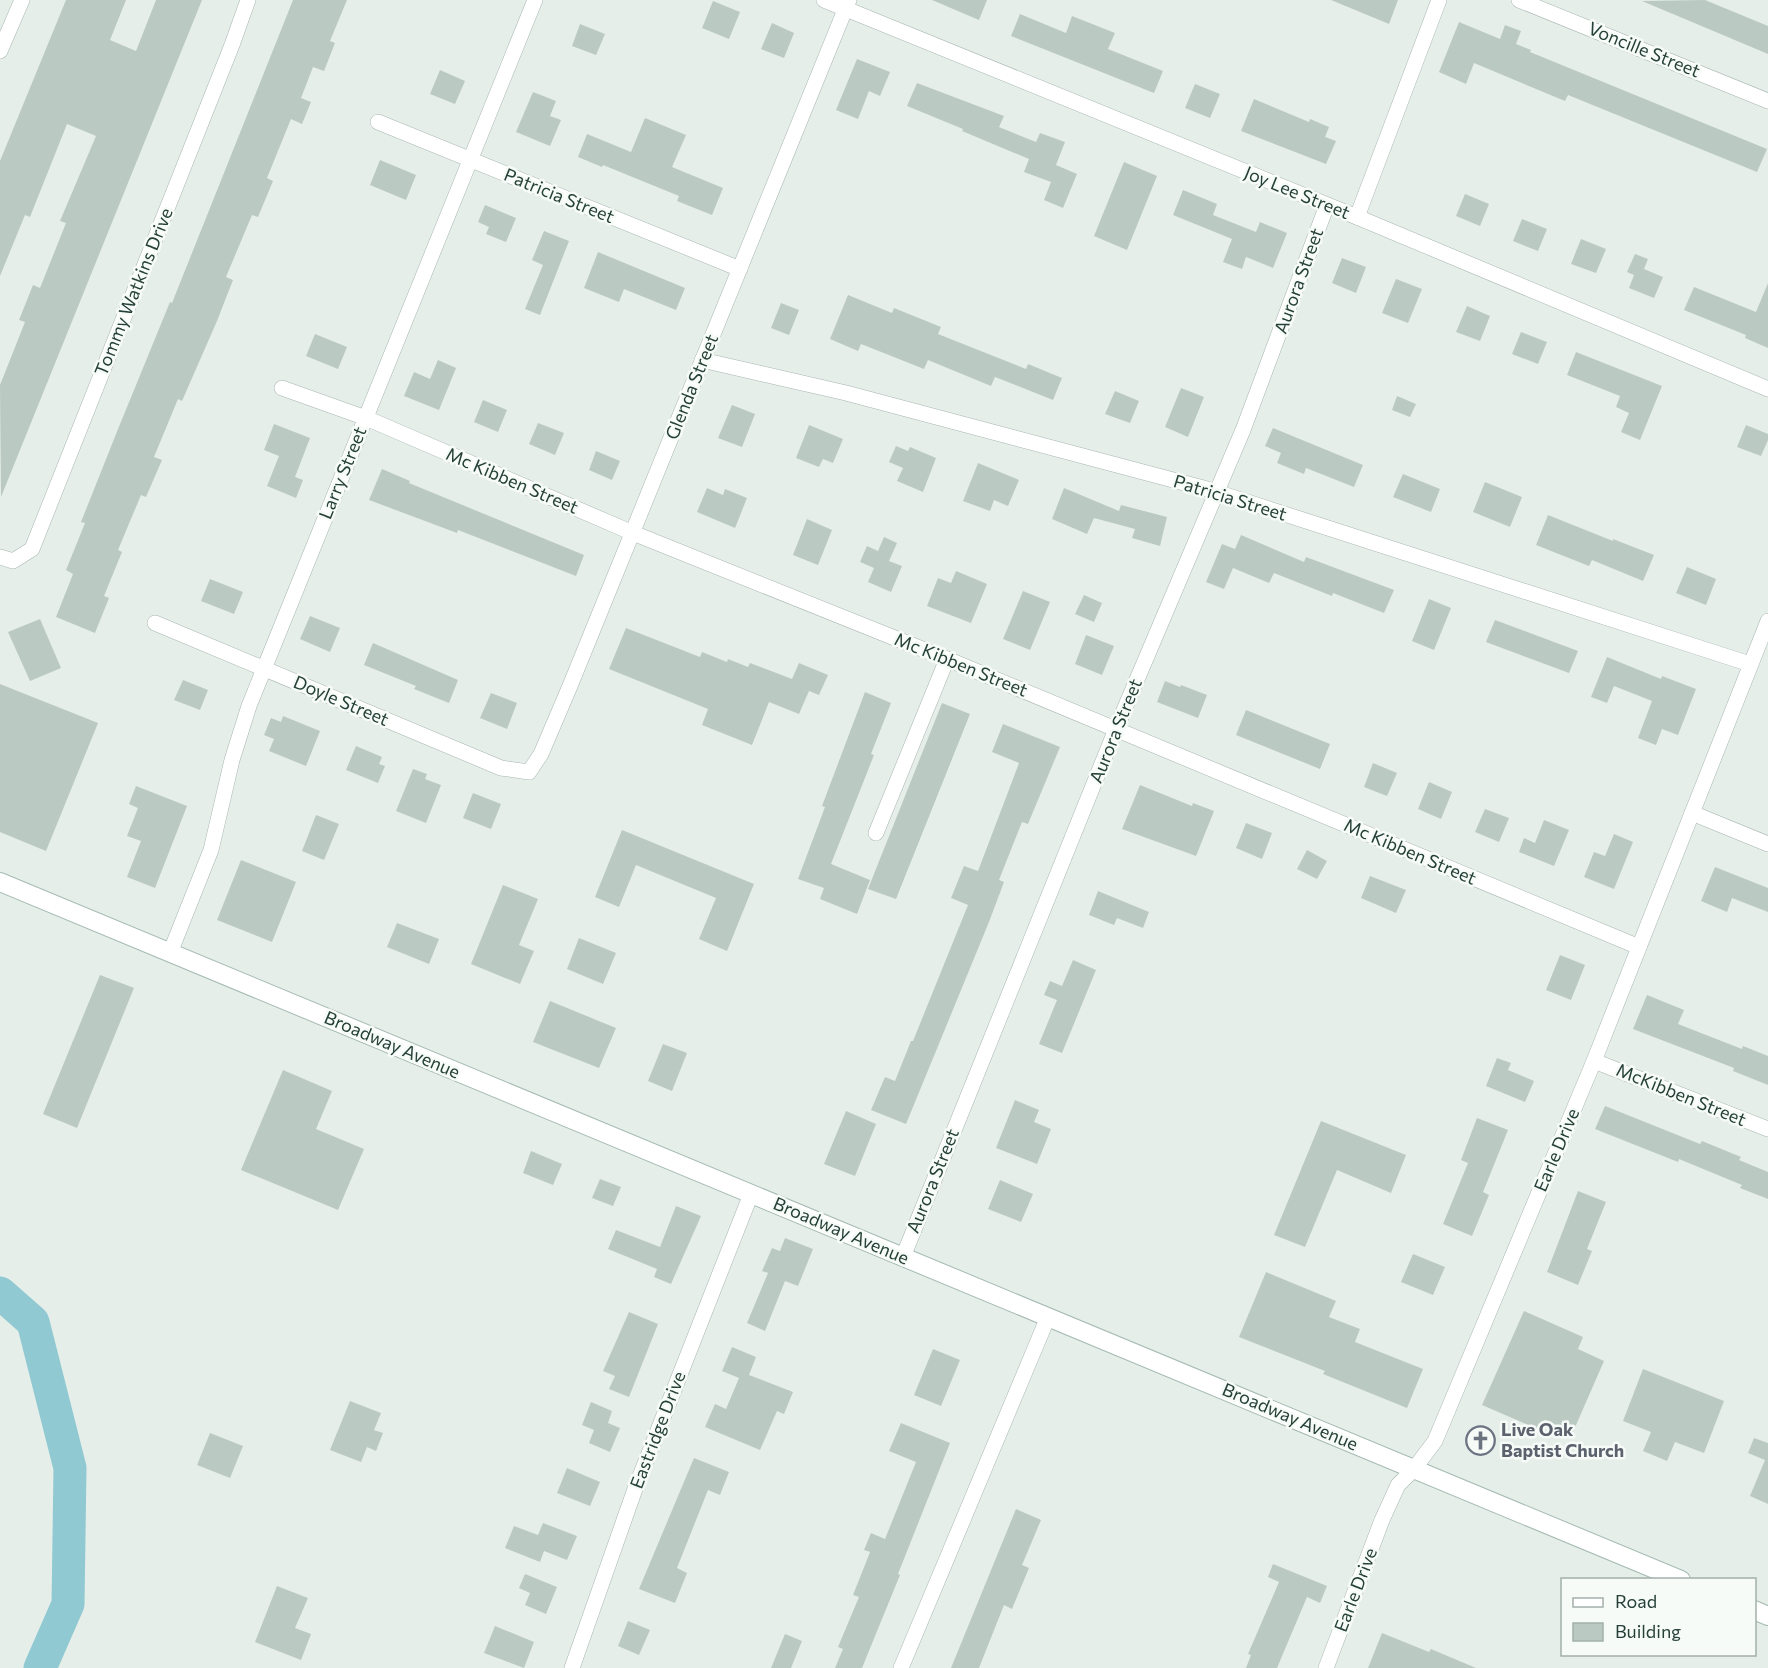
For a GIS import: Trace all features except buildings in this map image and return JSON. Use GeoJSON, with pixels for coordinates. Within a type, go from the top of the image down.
{"type":"FeatureCollection","features":[{"type":"Feature","properties":{"kind":"main road","name":"Broadway Avenue"},"geometry":{"type":"LineString","coordinates":[[0,882],[1676,1578]]}},
{"type":"Feature","properties":{"kind":"street"},"geometry":{"type":"LineString","coordinates":[[0,51],[22,0]]}},
{"type":"Feature","properties":{"kind":"street","name":"Tommy Watkins Drive"},"geometry":{"type":"LineString","coordinates":[[0,557],[13,561],[32,549],[248,0]]}},
{"type":"Feature","properties":{"kind":"street","name":"Larry Street"},"geometry":{"type":"LineString","coordinates":[[170,953],[211,850],[232,760],[249,706],[535,0]]}},
{"type":"Feature","properties":{"kind":"street","name":"Joy Lee Street"},"geometry":{"type":"LineString","coordinates":[[824,0],[847,4],[1768,389]]}},
{"type":"Feature","properties":{"kind":"street"},"geometry":{"type":"LineString","coordinates":[[1357,217],[1439,0]]}},
{"type":"Feature","properties":{"kind":"street","name":"Voncille Street"},"geometry":{"type":"LineString","coordinates":[[1519,0],[1768,101]]}},
{"type":"Feature","properties":{"kind":"street","name":"Glenda Street"},"geometry":{"type":"LineString","coordinates":[[529,772],[541,754],[633,533],[847,4]]}},
{"type":"Feature","properties":{"kind":"street","name":"Patricia Street"},"geometry":{"type":"LineString","coordinates":[[378,123],[740,269]]}},
{"type":"Feature","properties":{"kind":"street","name":"Aurora Street"},"geometry":{"type":"LineString","coordinates":[[903,1257],[1116,729],[1243,430],[1327,205]]}},
{"type":"Feature","properties":{"kind":"street","name":"Patricia Street"},"geometry":{"type":"LineString","coordinates":[[702,360],[846,393],[1215,492],[1750,664]]}},
{"type":"Feature","properties":{"kind":"street","name":"Mc Kibben Street"},"geometry":{"type":"LineString","coordinates":[[282,387],[366,418],[633,533],[947,659],[1639,947]]}},
{"type":"Feature","properties":{"kind":"street","name":"Earle Drive"},"geometry":{"type":"LineString","coordinates":[[1326,1668],[1382,1520],[1398,1485],[1414,1469],[1435,1441],[1594,1061],[1768,621]]}},
{"type":"Feature","properties":{"kind":"street","name":"Doyle Street"},"geometry":{"type":"LineString","coordinates":[[155,624],[501,768],[529,772]]}},
{"type":"Feature","properties":{"kind":"street"},"geometry":{"type":"LineString","coordinates":[[876,833],[947,659]]}},
{"type":"Feature","properties":{"kind":"street"},"geometry":{"type":"LineString","coordinates":[[1692,813],[1768,844]]}},
{"type":"Feature","properties":{"kind":"street","name":"McKibben Street"},"geometry":{"type":"LineString","coordinates":[[1594,1061],[1768,1129]]}},
{"type":"Feature","properties":{"kind":"street","name":"Eastridge Drive"},"geometry":{"type":"LineString","coordinates":[[573,1668],[635,1489],[751,1194]]}},
{"type":"Feature","properties":{"kind":"street"},"geometry":{"type":"LineString","coordinates":[[901,1668],[1048,1317]]}},
{"type":"Feature","properties":{"kind":"waterway"},"geometry":{"type":"LineString","coordinates":[[0,1293],[33,1322],[70,1468],[68,1604],[40,1668]]}},
{"type":"Feature","properties":{"kind":"place","name":"Live Oak Baptist Church"},"geometry":{"type":"Point","coordinates":[1480,1440]}}]}
